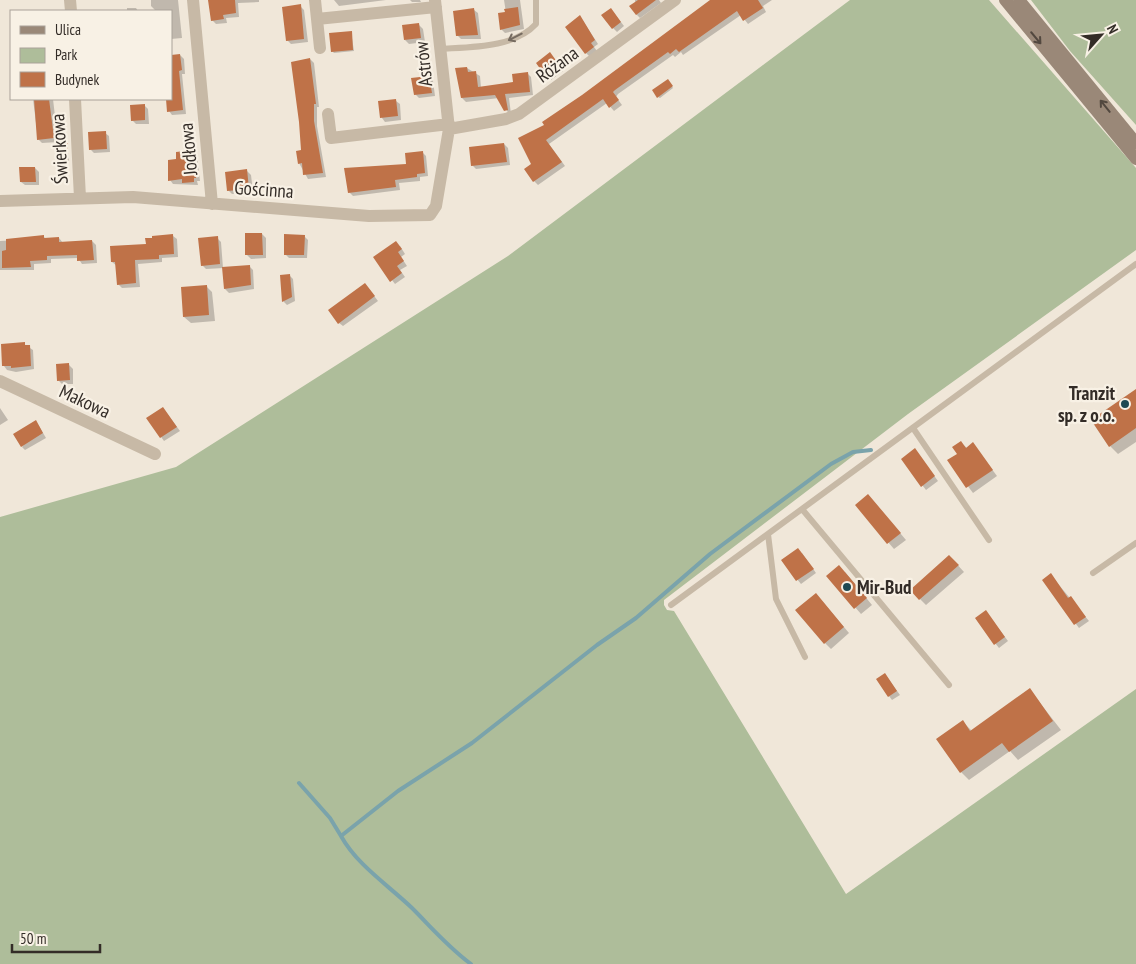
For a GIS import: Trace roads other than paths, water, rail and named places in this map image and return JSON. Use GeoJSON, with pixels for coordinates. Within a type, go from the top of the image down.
{"type":"FeatureCollection","features":[{"type":"Feature","properties":{"kind":"street","name":"Jodłowa"},"geometry":{"type":"LineString","coordinates":[[194,0],[212,204]]}},
{"type":"Feature","properties":{"kind":"street"},"geometry":{"type":"LineString","coordinates":[[315,0],[320,48]]}},
{"type":"Feature","properties":{"kind":"street","name":"Różana"},"geometry":{"type":"LineString","coordinates":[[328,114],[331,138],[506,119],[519,114],[675,0]]}},
{"type":"Feature","properties":{"kind":"street"},"geometry":{"type":"LineString","coordinates":[[1005,0],[1136,159]]}},
{"type":"Feature","properties":{"kind":"street"},"geometry":{"type":"LineString","coordinates":[[1018,0],[1136,143]]}},
{"type":"Feature","properties":{"kind":"street"},"geometry":{"type":"LineString","coordinates":[[317,19],[436,4]]}},
{"type":"Feature","properties":{"kind":"street","name":"Astrów"},"geometry":{"type":"LineString","coordinates":[[436,4],[449,126]]}},
{"type":"Feature","properties":{"kind":"street","name":"Świerkowa"},"geometry":{"type":"LineString","coordinates":[[75,100],[80,198]]}},
{"type":"Feature","properties":{"kind":"street","name":"Gościnna"},"geometry":{"type":"LineString","coordinates":[[0,201],[142,197],[369,216],[430,215],[436,206],[449,126]]}},
{"type":"Feature","properties":{"kind":"street","name":"Makowa"},"geometry":{"type":"LineString","coordinates":[[0,381],[155,454]]}},
{"type":"Feature","properties":{"kind":"lane"},"geometry":{"type":"LineString","coordinates":[[440,49],[499,44],[511,39],[536,24],[536,0]]}},
{"type":"Feature","properties":{"kind":"lane"},"geometry":{"type":"LineString","coordinates":[[671,605],[1136,264]]}},
{"type":"Feature","properties":{"kind":"lane"},"geometry":{"type":"LineString","coordinates":[[913,428],[989,540]]}},
{"type":"Feature","properties":{"kind":"lane"},"geometry":{"type":"LineString","coordinates":[[802,509],[949,685]]}},
{"type":"Feature","properties":{"kind":"lane"},"geometry":{"type":"LineString","coordinates":[[768,534],[776,599],[805,656]]}},
{"type":"Feature","properties":{"kind":"lane"},"geometry":{"type":"LineString","coordinates":[[1093,573],[1136,543]]}},
{"type":"Feature","properties":{"kind":"waterway"},"geometry":{"type":"LineString","coordinates":[[299,783],[330,818],[341,836],[398,791],[472,743],[597,645],[636,618],[710,554],[831,464],[853,452],[871,450]]}},
{"type":"Feature","properties":{"kind":"waterway"},"geometry":{"type":"LineString","coordinates":[[341,836],[364,865],[412,908],[447,944],[471,964]]}},
{"type":"Feature","properties":{"kind":"place","name":"Tranzit sp. z o.o."},"geometry":{"type":"Point","coordinates":[1125,404]}},
{"type":"Feature","properties":{"kind":"place","name":"Mir-Bud"},"geometry":{"type":"Point","coordinates":[847,587]}}]}
